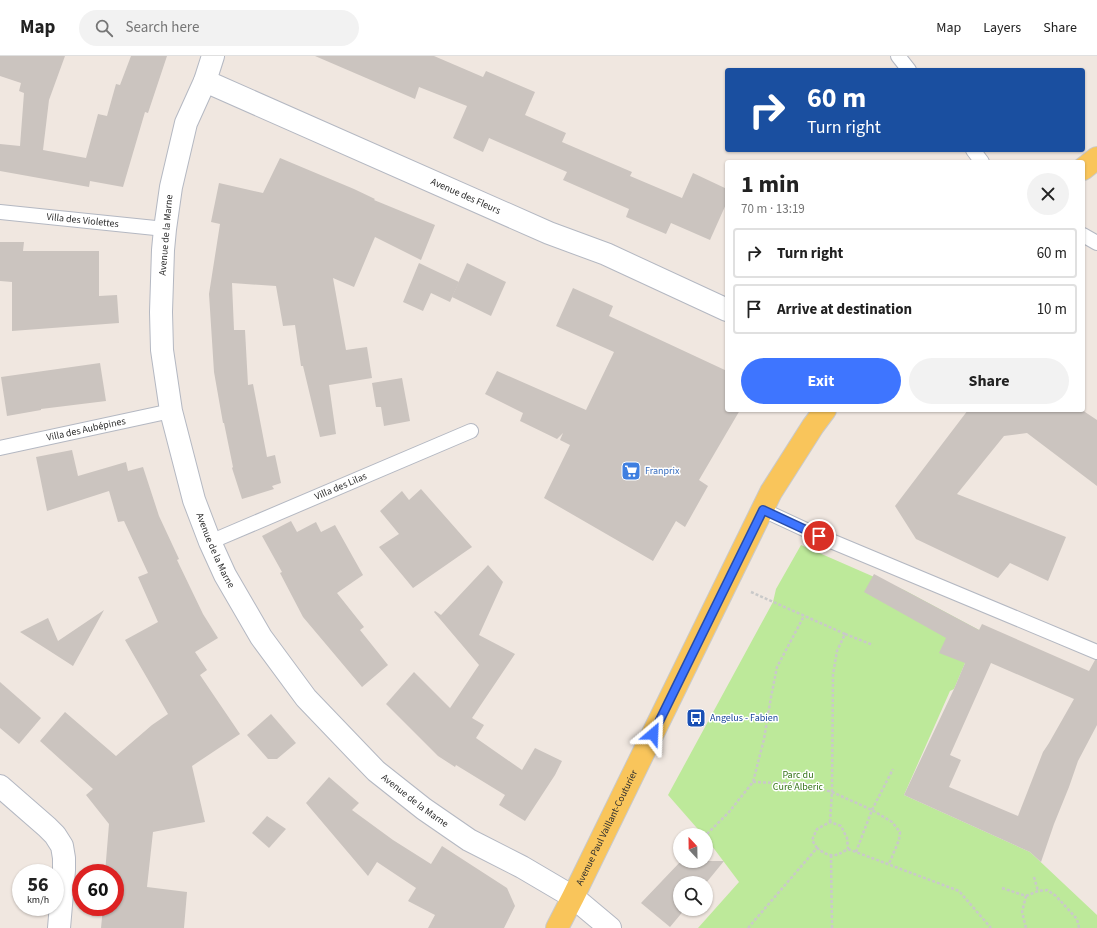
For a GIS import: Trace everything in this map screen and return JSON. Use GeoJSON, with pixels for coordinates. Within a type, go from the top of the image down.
{"type":"FeatureCollection","features":[{"type":"Feature","properties":{"kind":"main road"},"geometry":{"type":"LineString","coordinates":[[1085,167],[1097,158]]}},
{"type":"Feature","properties":{"kind":"main road","name":"Avenue Paul Vaillant-Couturier"},"geometry":{"type":"LineString","coordinates":[[557,928],[771,492],[824,412]]}},
{"type":"Feature","properties":{"kind":"street","name":"Avenue de la Marne"},"geometry":{"type":"LineString","coordinates":[[213,56],[205,81],[186,123],[171,187],[165,229],[161,312],[162,350],[171,410],[194,500],[210,542],[225,575],[261,637],[306,698],[376,771],[424,809],[469,840],[522,867],[573,898],[610,928]]}},
{"type":"Feature","properties":{"kind":"street","name":"Avenue des Fleurs"},"geometry":{"type":"LineString","coordinates":[[205,81],[549,233],[606,254],[725,309]]}},
{"type":"Feature","properties":{"kind":"street"},"geometry":{"type":"LineString","coordinates":[[0,786],[47,827],[55,835],[62,846],[64,870],[59,928]]}},
{"type":"Feature","properties":{"kind":"lane"},"geometry":{"type":"LineString","coordinates":[[898,56],[907,68]]}},
{"type":"Feature","properties":{"kind":"lane","name":"Villa des Violettes"},"geometry":{"type":"LineString","coordinates":[[0,212],[165,229]]}},
{"type":"Feature","properties":{"kind":"lane"},"geometry":{"type":"LineString","coordinates":[[1085,236],[1097,243]]}},
{"type":"Feature","properties":{"kind":"lane","name":"Villa des Aubépines"},"geometry":{"type":"LineString","coordinates":[[0,448],[171,410]]}},
{"type":"Feature","properties":{"kind":"lane","name":"Villa des Lilas"},"geometry":{"type":"LineString","coordinates":[[210,542],[471,431]]}},
{"type":"Feature","properties":{"kind":"lane"},"geometry":{"type":"LineString","coordinates":[[763,510],[819,536],[1097,652]]}},
{"type":"Feature","properties":{"kind":"path"},"geometry":{"type":"LineString","coordinates":[[728,582],[873,645]]}},
{"type":"Feature","properties":{"kind":"path"},"geometry":{"type":"LineString","coordinates":[[713,828],[729,812],[753,782],[764,739],[777,667],[804,616]]}},
{"type":"Feature","properties":{"kind":"path"},"geometry":{"type":"LineString","coordinates":[[830,822],[832,792],[833,674],[837,650],[845,634]]}},
{"type":"Feature","properties":{"kind":"path"},"geometry":{"type":"LineString","coordinates":[[856,852],[872,810],[893,770]]}},
{"type":"Feature","properties":{"kind":"path"},"geometry":{"type":"LineString","coordinates":[[753,782],[806,784],[832,792],[872,810],[892,822],[900,832],[899,840],[889,864]]}},
{"type":"Feature","properties":{"kind":"path"},"geometry":{"type":"LineString","coordinates":[[848,849],[847,838],[841,826],[830,822],[817,829],[812,840],[817,848],[825,854],[837,855],[848,849],[959,891],[991,928]]}},
{"type":"Feature","properties":{"kind":"path"},"geometry":{"type":"LineString","coordinates":[[748,928],[817,848]]}},
{"type":"Feature","properties":{"kind":"path"},"geometry":{"type":"LineString","coordinates":[[832,855],[832,928]]}},
{"type":"Feature","properties":{"kind":"path"},"geometry":{"type":"LineString","coordinates":[[1034,877],[1038,891]]}},
{"type":"Feature","properties":{"kind":"path"},"geometry":{"type":"LineString","coordinates":[[1002,888],[1026,896],[1038,891],[1047,890],[1056,896],[1077,919],[1079,928]]}},
{"type":"Feature","properties":{"kind":"path"},"geometry":{"type":"LineString","coordinates":[[1026,896],[1022,912],[1026,928]]}},
{"type":"Feature","properties":{"kind":"green space","name":"Parc du Curé Alberic"},"geometry":{"type":"Polygon","coordinates":[[[801,545],[904,590],[979,630],[954,689],[950,691],[904,795],[1030,852],[1097,915],[1097,928],[698,928],[709,916],[713,916],[713,911],[739,882],[713,847],[713,828],[697,828],[668,795],[773,602],[776,589],[801,545]]]}},
{"type":"Feature","properties":{"kind":"building"},"geometry":{"type":"Polygon","coordinates":[[[0,56],[65,56],[49,100],[43,150],[86,158],[98,114],[107,116],[116,84],[120,85],[131,56],[167,56],[148,113],[145,112],[123,187],[90,181],[89,187],[0,171],[0,144],[20,146],[24,93],[19,91],[21,83],[0,76],[0,56]]]}},
{"type":"Feature","properties":{"kind":"building"},"geometry":{"type":"Polygon","coordinates":[[[315,56],[434,56],[483,77],[486,71],[535,92],[525,115],[566,133],[562,142],[632,172],[630,176],[682,198],[693,173],[725,188],[725,206],[710,240],[671,223],[666,234],[626,217],[629,209],[563,180],[567,172],[489,138],[483,152],[453,138],[467,106],[419,87],[415,99],[315,56]]]}},
{"type":"Feature","properties":{"kind":"building"},"geometry":{"type":"Polygon","coordinates":[[[280,158],[354,189],[375,199],[374,200],[435,225],[421,260],[375,237],[354,287],[333,278],[346,350],[367,347],[372,378],[329,385],[336,434],[320,437],[303,366],[301,366],[295,325],[283,326],[276,286],[232,283],[234,330],[245,330],[248,385],[253,384],[267,457],[275,455],[281,483],[272,486],[274,489],[242,499],[232,468],[214,372],[209,294],[220,224],[211,222],[219,183],[263,193],[280,158]]]}},
{"type":"Feature","properties":{"kind":"building"},"geometry":{"type":"Polygon","coordinates":[[[0,242],[24,242],[23,251],[99,251],[99,296],[117,295],[119,323],[12,331],[12,282],[0,281],[0,242]]]}},
{"type":"Feature","properties":{"kind":"building"},"geometry":{"type":"Polygon","coordinates":[[[419,263],[459,282],[450,302],[431,293],[423,311],[403,302],[419,263]]]}},
{"type":"Feature","properties":{"kind":"building"},"geometry":{"type":"Polygon","coordinates":[[[467,263],[506,282],[491,316],[452,297],[467,263]]]}},
{"type":"Feature","properties":{"kind":"building"},"geometry":{"type":"Polygon","coordinates":[[[573,288],[613,306],[609,316],[725,370],[725,412],[739,412],[699,480],[708,486],[685,527],[676,521],[653,561],[544,498],[570,445],[560,440],[563,433],[557,439],[520,421],[523,413],[485,394],[497,371],[586,410],[614,352],[556,326],[573,288]]]}},
{"type":"Feature","properties":{"kind":"building"},"geometry":{"type":"Polygon","coordinates":[[[100,363],[106,401],[41,409],[7,416],[1,377],[100,363]]]}},
{"type":"Feature","properties":{"kind":"building"},"geometry":{"type":"Polygon","coordinates":[[[402,378],[410,421],[384,426],[381,407],[376,407],[372,383],[402,378]]]}},
{"type":"Feature","properties":{"kind":"building"},"geometry":{"type":"Polygon","coordinates":[[[966,412],[1085,412],[1097,420],[1097,486],[1027,433],[1004,436],[957,494],[1066,537],[1048,581],[1010,563],[998,578],[916,539],[895,506],[966,412]]]}},
{"type":"Feature","properties":{"kind":"building"},"geometry":{"type":"Polygon","coordinates":[[[72,450],[78,476],[126,462],[128,471],[143,467],[159,516],[179,559],[177,560],[203,614],[218,638],[195,652],[207,670],[200,675],[240,734],[192,766],[205,822],[153,832],[147,887],[187,892],[184,928],[101,928],[102,916],[124,916],[124,864],[106,864],[109,824],[86,795],[93,789],[40,741],[65,712],[116,756],[152,725],[168,714],[125,640],[158,622],[138,577],[148,573],[124,521],[118,522],[109,491],[47,511],[36,457],[72,450]]]}},
{"type":"Feature","properties":{"kind":"building"},"geometry":{"type":"Polygon","coordinates":[[[421,489],[472,547],[413,588],[379,547],[399,534],[380,511],[402,491],[409,500],[421,489]]]}},
{"type":"Feature","properties":{"kind":"building"},"geometry":{"type":"Polygon","coordinates":[[[291,521],[297,532],[316,522],[321,532],[335,525],[363,575],[337,593],[364,627],[360,630],[388,665],[362,687],[303,617],[280,573],[282,572],[262,536],[291,521]]]}},
{"type":"Feature","properties":{"kind":"building"},"geometry":{"type":"Polygon","coordinates":[[[488,565],[503,582],[479,635],[515,654],[472,718],[484,725],[476,738],[522,770],[535,748],[562,761],[555,775],[525,821],[499,805],[505,795],[456,765],[455,767],[438,756],[386,704],[414,672],[450,708],[479,665],[434,612],[435,611],[441,615],[488,565]]]}},
{"type":"Feature","properties":{"kind":"building"},"geometry":{"type":"Polygon","coordinates":[[[874,574],[979,630],[982,624],[1089,671],[1095,660],[1097,660],[1097,725],[1078,761],[1041,862],[1030,852],[904,795],[965,663],[939,653],[946,638],[864,592],[874,574]],[[991,663],[950,755],[961,760],[949,787],[1018,816],[1043,752],[1074,699],[991,663]]]}},
{"type":"Feature","properties":{"kind":"building"},"geometry":{"type":"Polygon","coordinates":[[[104,610],[73,666],[20,632],[48,618],[58,641],[104,610]]]}},
{"type":"Feature","properties":{"kind":"building"},"geometry":{"type":"Polygon","coordinates":[[[0,682],[41,718],[19,744],[0,728],[0,682]]]}},
{"type":"Feature","properties":{"kind":"building"},"geometry":{"type":"Polygon","coordinates":[[[271,714],[296,743],[277,759],[268,759],[247,735],[271,714]]]}},
{"type":"Feature","properties":{"kind":"building"},"geometry":{"type":"Polygon","coordinates":[[[329,777],[359,803],[352,810],[393,840],[431,864],[442,846],[507,888],[515,906],[504,928],[428,928],[435,915],[408,901],[416,888],[377,862],[368,876],[306,803],[329,777]]]}},
{"type":"Feature","properties":{"kind":"building"},"geometry":{"type":"Polygon","coordinates":[[[267,816],[286,829],[269,848],[252,833],[267,816]]]}},
{"type":"Feature","properties":{"kind":"building"},"geometry":{"type":"Polygon","coordinates":[[[713,861],[724,861],[712,876],[673,876],[673,916],[679,916],[670,927],[641,903],[674,868],[713,868],[713,861]]]}},
{"type":"Feature","properties":{"kind":"place","name":"Franprix"},"geometry":{"type":"Point","coordinates":[631,471]}},
{"type":"Feature","properties":{"kind":"place","name":"Angelus - Fabien"},"geometry":{"type":"Point","coordinates":[696,718]}},
{"type":"Feature","properties":{"kind":"route"},"geometry":{"type":"LineString","coordinates":[[653,734],[763,510],[819,536]]}}]}
